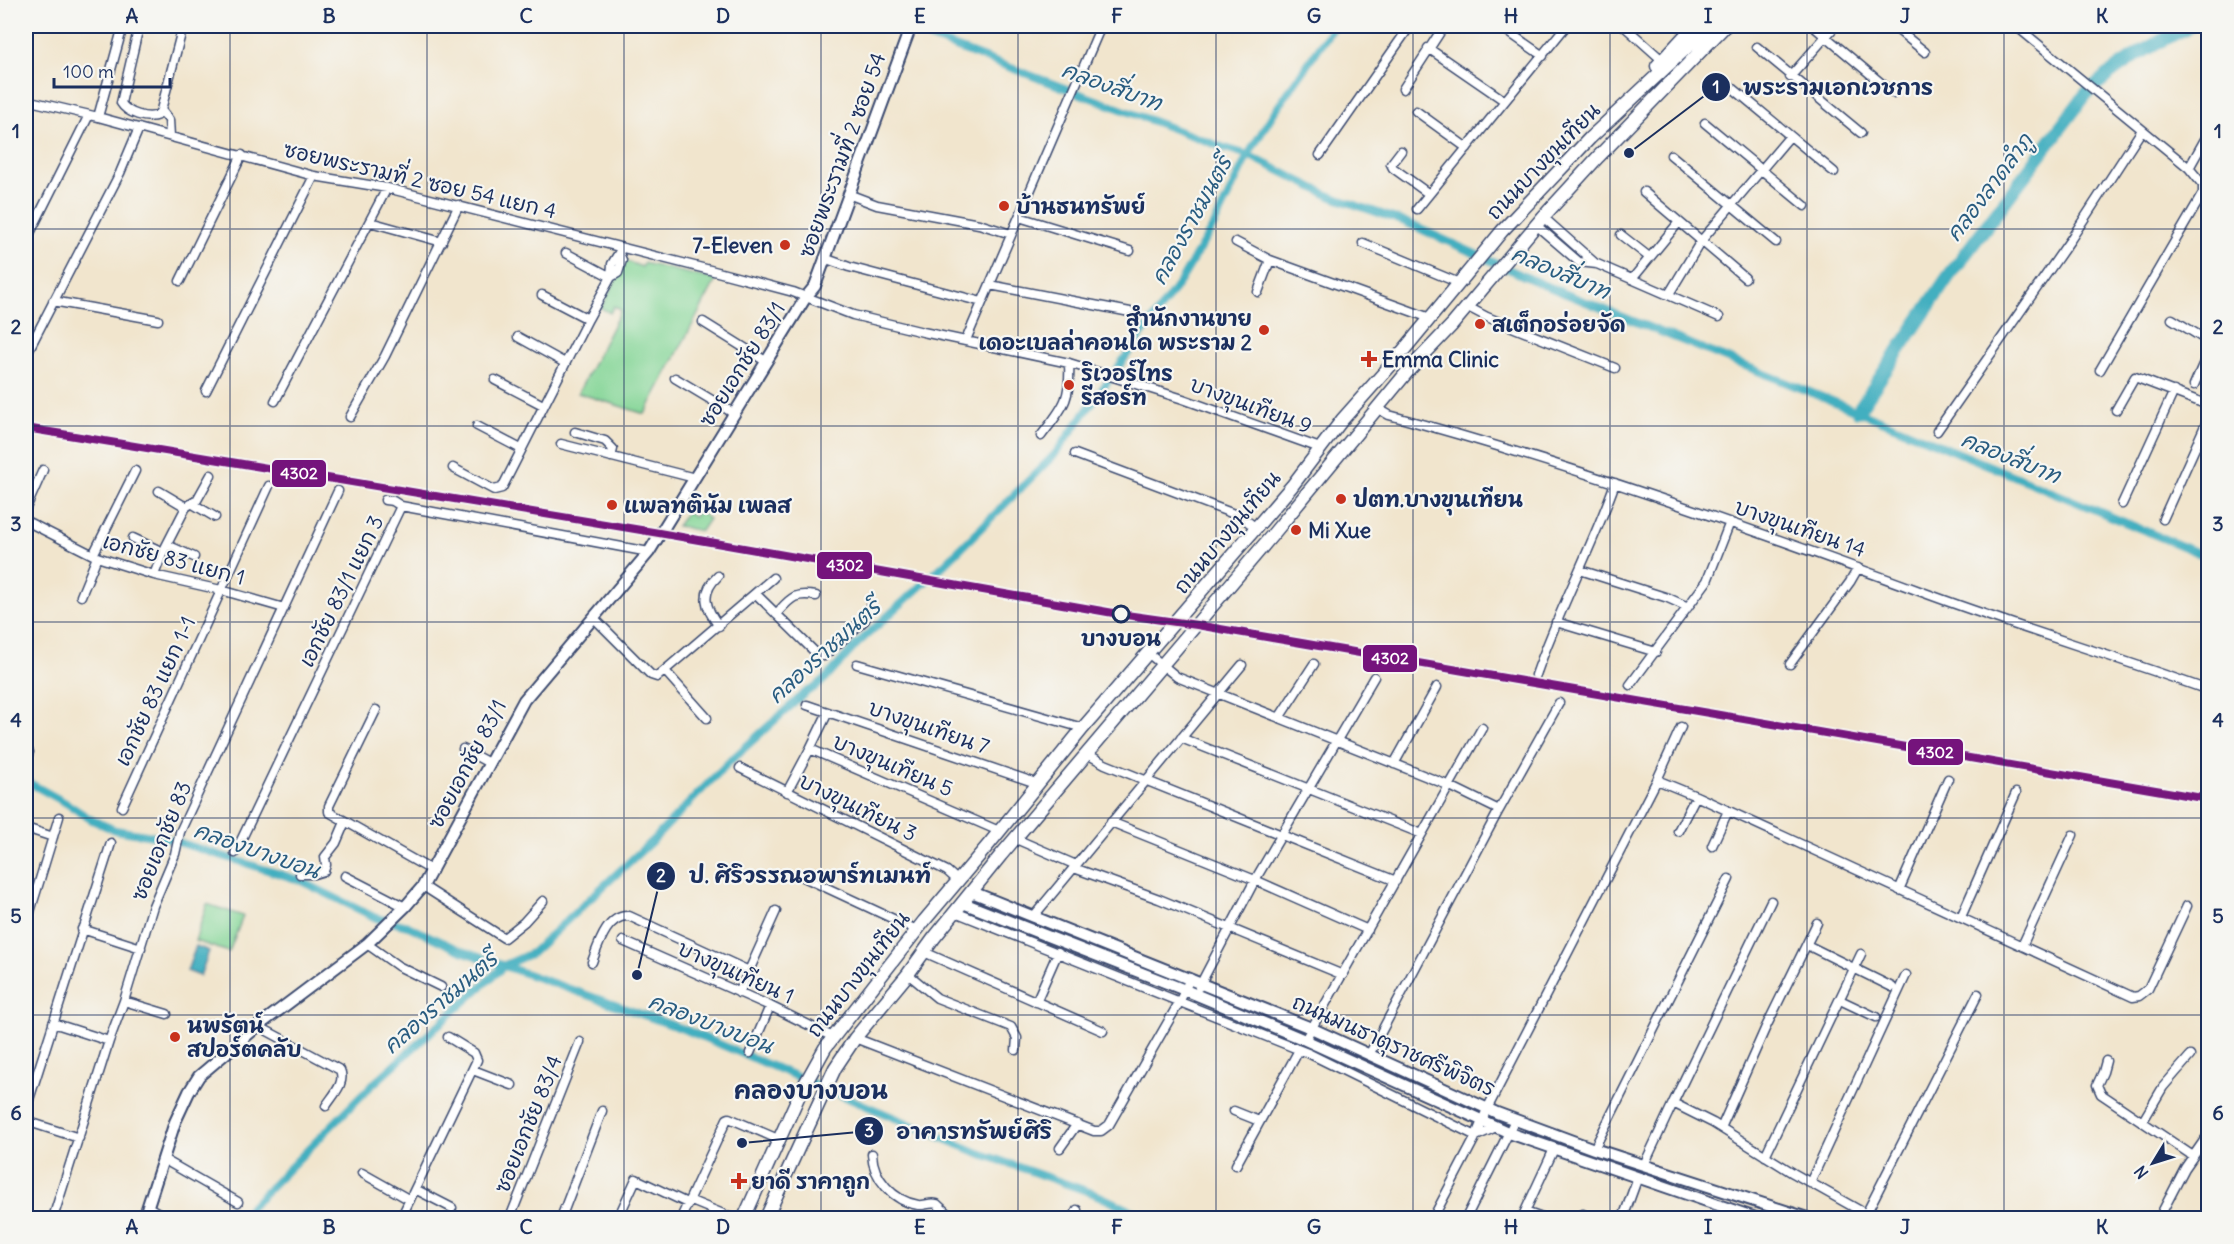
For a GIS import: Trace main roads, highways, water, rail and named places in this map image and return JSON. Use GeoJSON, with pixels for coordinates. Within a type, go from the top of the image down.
{"type":"FeatureCollection","features":[{"type":"Feature","properties":{"kind":"main road"},"geometry":{"type":"LineString","coordinates":[[1628,102],[1662,60],[1694,26]]}},
{"type":"Feature","properties":{"kind":"main road","name":"ถนนบางขุนเทียน"},"geometry":{"type":"LineString","coordinates":[[744,1218],[800,1093],[833,1036],[948,891],[1039,784],[1083,728],[1292,486],[1320,448],[1487,249],[1578,150],[1710,26]]}},
{"type":"Feature","properties":{"kind":"main road","name":"ถนนบางขุนเทียน"},"geometry":{"type":"LineString","coordinates":[[766,1218],[826,1085],[855,1038],[959,908],[1408,371],[1468,307],[1540,221],[1725,26]]}},
{"type":"Feature","properties":{"kind":"main road"},"geometry":{"type":"LineString","coordinates":[[1663,90],[1690,71],[1736,26]]}},
{"type":"Feature","properties":{"kind":"main road"},"geometry":{"type":"LineString","coordinates":[[1363,396],[1377,408]]}},
{"type":"Feature","properties":{"kind":"main road"},"geometry":{"type":"LineString","coordinates":[[1197,598],[1210,609]]}},
{"type":"Feature","properties":{"kind":"main road"},"geometry":{"type":"LineString","coordinates":[[957,880],[972,892]]}},
{"type":"Feature","properties":{"kind":"main road"},"geometry":{"type":"LineString","coordinates":[[948,891],[959,908]]}},
{"type":"Feature","properties":{"kind":"water"},"geometry":{"type":"Polygon","coordinates":[[[196,946],[209,951],[200,976],[187,971],[196,946]]]}},
{"type":"Feature","properties":{"kind":"waterway","name":"คลองสี่บาท"},"geometry":{"type":"LineString","coordinates":[[899,26],[1248,155],[1332,197],[1405,222],[1544,285],[1899,428],[2208,557]]}},
{"type":"Feature","properties":{"kind":"waterway","name":"คลองราชมนตรี"},"geometry":{"type":"LineString","coordinates":[[240,1218],[370,1087],[505,965],[532,953],[655,838],[729,762],[806,692],[816,687],[830,674],[857,644],[946,563],[1055,454],[1180,282],[1215,223],[1248,155],[1273,114],[1334,26]]}},
{"type":"Feature","properties":{"kind":"waterway","name":"คลองลาดลำภู"},"geometry":{"type":"LineString","coordinates":[[1858,411],[1948,277],[2086,94],[2135,56],[2190,26]]}},
{"type":"Feature","properties":{"kind":"waterway","name":"คลองบางบอน"},"geometry":{"type":"LineString","coordinates":[[26,781],[92,820],[115,830],[165,838],[299,880],[376,918],[408,926],[459,950],[686,1030],[976,1152],[1095,1194],[1147,1218]]}},
{"type":"Feature","properties":{"kind":"place","name":"พระรามเอกเวชการ"},"geometry":{"type":"Point","coordinates":[1629,153]}},
{"type":"Feature","properties":{"kind":"place","name":"บ้านธนทรัพย์"},"geometry":{"type":"Point","coordinates":[1004,206]}},
{"type":"Feature","properties":{"kind":"place","name":"7-Eleven"},"geometry":{"type":"Point","coordinates":[785,245]}},
{"type":"Feature","properties":{"kind":"place","name":"สเต็กอร่อยจัด"},"geometry":{"type":"Point","coordinates":[1480,324]}},
{"type":"Feature","properties":{"kind":"place","name":"สำนักงานขาย เดอะเบลล่าคอนโด พระราม 2"},"geometry":{"type":"Point","coordinates":[1264,330]}},
{"type":"Feature","properties":{"kind":"place","name":"Emma Clinic"},"geometry":{"type":"Point","coordinates":[1369,359]}},
{"type":"Feature","properties":{"kind":"place","name":"ริเวอร์ไทร รีสอร์ท"},"geometry":{"type":"Point","coordinates":[1069,385]}},
{"type":"Feature","properties":{"kind":"place","name":"ปตท.บางขุนเทียน"},"geometry":{"type":"Point","coordinates":[1341,499]}},
{"type":"Feature","properties":{"kind":"place","name":"แพลทตินัม เพลส"},"geometry":{"type":"Point","coordinates":[612,505]}},
{"type":"Feature","properties":{"kind":"place","name":"Mi Xue"},"geometry":{"type":"Point","coordinates":[1296,530]}},
{"type":"Feature","properties":{"kind":"place","name":"บางบอน"},"geometry":{"type":"Point","coordinates":[1121,614]}},
{"type":"Feature","properties":{"kind":"place","name":"ป. ศิริวรรณอพาร์ทเมนท์"},"geometry":{"type":"Point","coordinates":[637,975]}},
{"type":"Feature","properties":{"kind":"place","name":"นพรัตน์ สปอร์ตคลับ"},"geometry":{"type":"Point","coordinates":[175,1037]}},
{"type":"Feature","properties":{"kind":"place","name":"อาคารทรัพย์ศิริ"},"geometry":{"type":"Point","coordinates":[742,1143]}},
{"type":"Feature","properties":{"kind":"place","name":"ยาดี ราคาถูก"},"geometry":{"type":"Point","coordinates":[739,1181]}},
{"type":"Feature","properties":{"kind":"district","name":"คลองบางบอน"},"geometry":{"type":"Point","coordinates":[811,1090]}}]}
